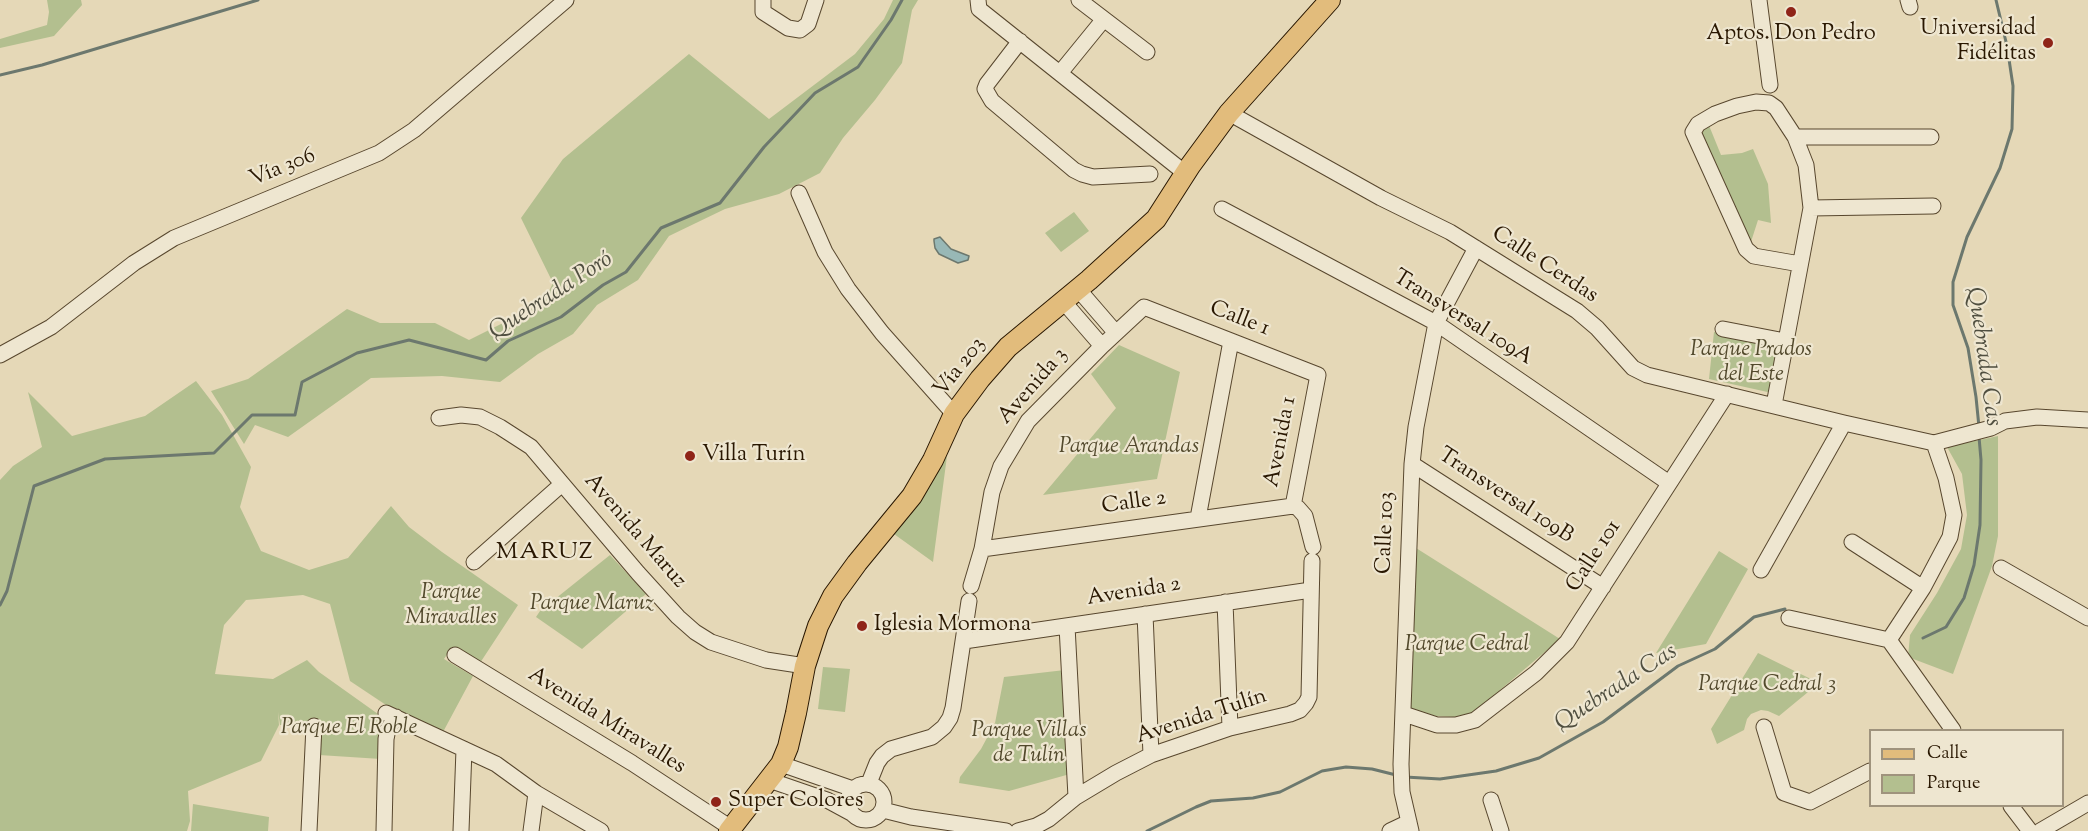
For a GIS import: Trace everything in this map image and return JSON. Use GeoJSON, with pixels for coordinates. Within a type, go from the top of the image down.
{"type":"FeatureCollection","features":[{"type":"Feature","properties":{"kind":"main road","name":"Vía 203"},"geometry":{"type":"LineString","coordinates":[[730,829],[781,764],[788,747],[805,666],[818,626],[833,596],[912,496],[933,460],[954,414],[1008,347],[1071,295],[1156,219],[1185,173],[1229,113],[1330,0]]}},
{"type":"Feature","properties":{"kind":"street","name":"Vía 306"},"geometry":{"type":"LineString","coordinates":[[0,355],[51,327],[134,262],[174,238],[379,153],[414,130],[566,0]]}},
{"type":"Feature","properties":{"kind":"street"},"geometry":{"type":"LineString","coordinates":[[763,0],[763,12],[788,28],[800,30],[808,24],[816,0]]}},
{"type":"Feature","properties":{"kind":"street"},"geometry":{"type":"LineString","coordinates":[[978,0],[979,9],[1185,173]]}},
{"type":"Feature","properties":{"kind":"street"},"geometry":{"type":"LineString","coordinates":[[1079,0],[1147,52]]}},
{"type":"Feature","properties":{"kind":"street"},"geometry":{"type":"LineString","coordinates":[[1759,0],[1770,85]]}},
{"type":"Feature","properties":{"kind":"street"},"geometry":{"type":"LineString","coordinates":[[1060,73],[1104,19]]}},
{"type":"Feature","properties":{"kind":"street"},"geometry":{"type":"LineString","coordinates":[[1020,41],[987,84],[986,89],[992,101],[1074,170],[1082,174],[1093,177],[1150,174]]}},
{"type":"Feature","properties":{"kind":"street"},"geometry":{"type":"LineString","coordinates":[[1774,405],[1785,341],[1800,264],[1810,208],[1806,165],[1795,137],[1776,108],[1769,103],[1737,106],[1715,114],[1698,124],[1693,132],[1746,249],[1754,256],[1800,264]]}},
{"type":"Feature","properties":{"kind":"street","name":"Calle Cerdas"},"geometry":{"type":"LineString","coordinates":[[1229,113],[1476,248],[1577,311],[1597,328],[1633,368],[1647,375],[1934,443],[1991,428],[2005,421],[2037,417],[2088,420]]}},
{"type":"Feature","properties":{"kind":"street"},"geometry":{"type":"LineString","coordinates":[[1795,137],[1930,137]]}},
{"type":"Feature","properties":{"kind":"street"},"geometry":{"type":"LineString","coordinates":[[799,194],[825,252],[848,289],[882,333],[954,414]]}},
{"type":"Feature","properties":{"kind":"street"},"geometry":{"type":"LineString","coordinates":[[1810,208],[1933,206]]}},
{"type":"Feature","properties":{"kind":"street","name":"Transversal 109A"},"geometry":{"type":"LineString","coordinates":[[1222,209],[1436,323],[1669,483]]}},
{"type":"Feature","properties":{"kind":"street","name":"Calle 103"},"geometry":{"type":"LineString","coordinates":[[1410,827],[1402,792],[1401,764],[1412,464],[1416,427],[1436,323],[1476,248]]}},
{"type":"Feature","properties":{"kind":"street"},"geometry":{"type":"LineString","coordinates":[[1071,295],[1116,333]]}},
{"type":"Feature","properties":{"kind":"street"},"geometry":{"type":"LineString","coordinates":[[1071,295],[1102,346]]}},
{"type":"Feature","properties":{"kind":"street","name":"Avenida 3"},"geometry":{"type":"LineString","coordinates":[[971,585],[982,549],[993,492],[1001,466],[1028,421],[1144,307]]}},
{"type":"Feature","properties":{"kind":"street","name":"Calle 1"},"geometry":{"type":"LineString","coordinates":[[1144,307],[1318,375]]}},
{"type":"Feature","properties":{"kind":"street"},"geometry":{"type":"LineString","coordinates":[[1723,329],[1785,341]]}},
{"type":"Feature","properties":{"kind":"street"},"geometry":{"type":"LineString","coordinates":[[1198,518],[1231,341]]}},
{"type":"Feature","properties":{"kind":"street","name":"Avenida 1"},"geometry":{"type":"LineString","coordinates":[[1306,703],[1309,690],[1312,554],[1305,516],[1293,506],[1318,375]]}},
{"type":"Feature","properties":{"kind":"street","name":"Calle 101"},"geometry":{"type":"LineString","coordinates":[[1404,714],[1437,724],[1456,725],[1476,720],[1536,673],[1567,642],[1727,394]]}},
{"type":"Feature","properties":{"kind":"street","name":"Avenida Maruz"},"geometry":{"type":"LineString","coordinates":[[439,418],[461,415],[480,417],[531,447],[678,617],[695,632],[711,642],[766,660],[805,666]]}},
{"type":"Feature","properties":{"kind":"street"},"geometry":{"type":"LineString","coordinates":[[1761,570],[1844,423]]}},
{"type":"Feature","properties":{"kind":"street"},"geometry":{"type":"LineString","coordinates":[[1889,640],[1923,588],[1950,537],[1954,515],[1946,478],[1934,443]]}},
{"type":"Feature","properties":{"kind":"street","name":"Transversal 109B"},"geometry":{"type":"LineString","coordinates":[[1412,464],[1603,587]]}},
{"type":"Feature","properties":{"kind":"street"},"geometry":{"type":"LineString","coordinates":[[474,562],[562,484]]}},
{"type":"Feature","properties":{"kind":"street","name":"Calle 2"},"geometry":{"type":"LineString","coordinates":[[982,549],[1293,506]]}},
{"type":"Feature","properties":{"kind":"street"},"geometry":{"type":"LineString","coordinates":[[1852,542],[1923,588]]}},
{"type":"Feature","properties":{"kind":"street"},"geometry":{"type":"LineString","coordinates":[[2001,567],[2088,618]]}},
{"type":"Feature","properties":{"kind":"street","name":"Avenida 2"},"geometry":{"type":"LineString","coordinates":[[964,641],[1311,590]]}},
{"type":"Feature","properties":{"kind":"street"},"geometry":{"type":"LineString","coordinates":[[869,783],[882,756],[891,749],[932,737],[944,727],[950,718],[969,601]]}},
{"type":"Feature","properties":{"kind":"street"},"geometry":{"type":"LineString","coordinates":[[1225,602],[1230,728]]}},
{"type":"Feature","properties":{"kind":"street"},"geometry":{"type":"LineString","coordinates":[[1145,614],[1152,755]]}},
{"type":"Feature","properties":{"kind":"street"},"geometry":{"type":"LineString","coordinates":[[1789,618],[1889,640],[1951,729]]}},
{"type":"Feature","properties":{"kind":"street"},"geometry":{"type":"LineString","coordinates":[[1067,626],[1076,797]]}},
{"type":"Feature","properties":{"kind":"street","name":"Avenida Miravalles"},"geometry":{"type":"LineString","coordinates":[[455,655],[632,763],[730,829]]}},
{"type":"Feature","properties":{"kind":"street","name":"Avenida Tulín"},"geometry":{"type":"LineString","coordinates":[[1018,831],[1023,831],[1049,819],[1076,797],[1152,755],[1230,728],[1290,714],[1300,710],[1306,703]]}},
{"type":"Feature","properties":{"kind":"street"},"geometry":{"type":"LineString","coordinates":[[384,831],[386,739],[391,715],[496,764],[536,793],[601,831]]}},
{"type":"Feature","properties":{"kind":"street"},"geometry":{"type":"LineString","coordinates":[[309,831],[314,726]]}},
{"type":"Feature","properties":{"kind":"street"},"geometry":{"type":"LineString","coordinates":[[1764,727],[1784,792],[1810,802],[1869,772]]}},
{"type":"Feature","properties":{"kind":"street"},"geometry":{"type":"LineString","coordinates":[[461,831],[464,749]]}},
{"type":"Feature","properties":{"kind":"street"},"geometry":{"type":"LineString","coordinates":[[781,764],[853,789]]}},
{"type":"Feature","properties":{"kind":"street"},"geometry":{"type":"LineString","coordinates":[[770,780],[827,800],[861,819],[868,820],[883,810],[883,793],[875,785],[869,783],[858,785],[848,798],[851,813]]}},
{"type":"Feature","properties":{"kind":"street"},"geometry":{"type":"LineString","coordinates":[[531,831],[536,793]]}},
{"type":"Feature","properties":{"kind":"street"},"geometry":{"type":"LineString","coordinates":[[1491,800],[1501,831]]}},
{"type":"Feature","properties":{"kind":"street"},"geometry":{"type":"LineString","coordinates":[[2040,831],[2088,803]]}},
{"type":"Feature","properties":{"kind":"street"},"geometry":{"type":"LineString","coordinates":[[2012,807],[2030,831]]}},
{"type":"Feature","properties":{"kind":"street"},"geometry":{"type":"LineString","coordinates":[[883,810],[910,818],[1006,831]]}},
{"type":"Feature","properties":{"kind":"street"},"geometry":{"type":"LineString","coordinates":[[1390,831],[1410,827]]}},
{"type":"Feature","properties":{"kind":"green space"},"geometry":{"type":"Polygon","coordinates":[[[47,0],[81,0],[82,5],[54,36],[0,48],[0,39],[47,25],[49,12],[47,0]]]}},
{"type":"Feature","properties":{"kind":"green space"},"geometry":{"type":"Polygon","coordinates":[[[893,0],[918,0],[912,10],[902,63],[843,138],[820,173],[779,194],[725,209],[669,236],[638,280],[597,305],[573,334],[538,354],[500,382],[442,376],[371,378],[288,437],[255,425],[244,444],[211,391],[248,379],[347,309],[380,323],[435,323],[469,340],[543,303],[553,283],[521,218],[563,159],[689,54],[769,119],[855,54],[884,19],[893,0]]]}},
{"type":"Feature","properties":{"kind":"green space"},"geometry":{"type":"Polygon","coordinates":[[[1708,123],[1721,155],[1742,153],[1753,149],[1768,184],[1771,223],[1758,220],[1749,248],[1698,132],[1708,123]]]}},
{"type":"Feature","properties":{"kind":"green space"},"geometry":{"type":"Polygon","coordinates":[[[1074,212],[1089,231],[1061,252],[1045,233],[1074,212]]]}},
{"type":"Feature","properties":{"kind":"green space","name":"Parque Prados del Este"},"geometry":{"type":"Polygon","coordinates":[[[1714,332],[1781,345],[1772,393],[1709,379],[1714,332]]]}},
{"type":"Feature","properties":{"kind":"green space","name":"Parque Arandas"},"geometry":{"type":"Polygon","coordinates":[[[1119,345],[1180,372],[1157,479],[1043,495],[1116,408],[1091,374],[1119,345]]]}},
{"type":"Feature","properties":{"kind":"green space"},"geometry":{"type":"Polygon","coordinates":[[[196,381],[222,415],[251,467],[240,507],[261,551],[309,570],[348,558],[391,506],[409,527],[518,605],[480,663],[452,647],[444,659],[473,676],[443,732],[386,705],[350,681],[330,604],[303,595],[246,600],[224,625],[215,674],[273,679],[307,660],[319,672],[385,719],[381,759],[319,755],[321,722],[309,720],[308,725],[280,725],[278,712],[279,725],[261,761],[188,791],[190,821],[187,831],[0,831],[0,480],[13,466],[42,447],[28,392],[72,436],[145,416],[196,381]]]}},
{"type":"Feature","properties":{"kind":"green space"},"geometry":{"type":"Polygon","coordinates":[[[1998,436],[1998,536],[1992,566],[1953,674],[1908,657],[1910,635],[1937,593],[1961,549],[1967,515],[1962,474],[1947,447],[1998,436]]]}},
{"type":"Feature","properties":{"kind":"green space"},"geometry":{"type":"Polygon","coordinates":[[[947,456],[933,562],[894,534],[947,456]]]}},
{"type":"Feature","properties":{"kind":"green space","name":"Parque Cedral"},"geometry":{"type":"Polygon","coordinates":[[[1416,548],[1560,639],[1473,713],[1454,717],[1436,716],[1410,709],[1416,548]]]}},
{"type":"Feature","properties":{"kind":"green space"},"geometry":{"type":"Polygon","coordinates":[[[1719,551],[1748,569],[1706,644],[1656,653],[1719,551]]]}},
{"type":"Feature","properties":{"kind":"green space","name":"Parque Maruz"},"geometry":{"type":"Polygon","coordinates":[[[610,555],[646,594],[582,649],[536,617],[540,611],[610,555]]]}},
{"type":"Feature","properties":{"kind":"green space","name":"Parque Cedral 3"},"geometry":{"type":"Polygon","coordinates":[[[1758,653],[1819,683],[1779,716],[1761,710],[1751,714],[1744,730],[1717,744],[1711,729],[1758,653]]]}},
{"type":"Feature","properties":{"kind":"green space"},"geometry":{"type":"Polygon","coordinates":[[[823,667],[850,669],[845,712],[818,709],[823,667]]]}},
{"type":"Feature","properties":{"kind":"green space","name":"Parque Villas de Tulín"},"geometry":{"type":"Polygon","coordinates":[[[1065,670],[1070,774],[1009,791],[959,783],[960,777],[981,749],[995,723],[1004,677],[1065,670]]]}},
{"type":"Feature","properties":{"kind":"green space"},"geometry":{"type":"Polygon","coordinates":[[[193,804],[269,817],[268,831],[191,831],[193,804]]]}},
{"type":"Feature","properties":{"kind":"water"},"geometry":{"type":"Polygon","coordinates":[[[940,237],[951,249],[969,256],[968,260],[958,263],[939,254],[935,248],[934,239],[940,237]]]}},
{"type":"Feature","properties":{"kind":"waterway"},"geometry":{"type":"LineString","coordinates":[[0,75],[42,65],[258,0]]}},
{"type":"Feature","properties":{"kind":"waterway","name":"Quebrada Poró"},"geometry":{"type":"LineString","coordinates":[[0,605],[7,591],[34,486],[105,459],[214,453],[252,415],[295,415],[302,382],[357,353],[409,340],[486,360],[508,341],[561,317],[603,285],[626,272],[661,228],[720,203],[764,147],[815,93],[858,67],[902,0]]}},
{"type":"Feature","properties":{"kind":"waterway","name":"Quebrada Cas"},"geometry":{"type":"LineString","coordinates":[[1979,427],[1968,348],[1953,305],[1953,282],[1967,237],[2000,168],[2012,129],[2013,86],[2007,46],[1996,0]]}},
{"type":"Feature","properties":{"kind":"waterway","name":"Quebrada Cas"},"geometry":{"type":"LineString","coordinates":[[1923,638],[1946,627],[1964,598],[1974,565],[1980,525],[1979,437]]}},
{"type":"Feature","properties":{"kind":"waterway","name":"Quebrada Cas"},"geometry":{"type":"LineString","coordinates":[[1405,777],[1440,779],[1496,771],[1539,758],[1603,722],[1678,666],[1715,649],[1754,617],[1785,609]]}},
{"type":"Feature","properties":{"kind":"waterway","name":"Quebrada Cas"},"geometry":{"type":"LineString","coordinates":[[1147,831],[1211,801],[1253,798],[1280,792],[1322,771],[1346,767],[1372,769],[1396,775]]}},
{"type":"Feature","properties":{"kind":"place","name":"Aptos. Don Pedro"},"geometry":{"type":"Point","coordinates":[1791,12]}},
{"type":"Feature","properties":{"kind":"place","name":"Universidad Fidélitas"},"geometry":{"type":"Point","coordinates":[2048,43]}},
{"type":"Feature","properties":{"kind":"place","name":"Villa Turín"},"geometry":{"type":"Point","coordinates":[690,456]}},
{"type":"Feature","properties":{"kind":"place","name":"Iglesia Mormona"},"geometry":{"type":"Point","coordinates":[862,626]}},
{"type":"Feature","properties":{"kind":"place","name":"Super Colores"},"geometry":{"type":"Point","coordinates":[716,802]}},
{"type":"Feature","properties":{"kind":"district","name":"MARUZ"},"geometry":{"type":"Point","coordinates":[545,554]}},
{"type":"Feature","properties":{"kind":"park label","name":"Parque Miravalles"},"geometry":{"type":"Point","coordinates":[451,606]}},
{"type":"Feature","properties":{"kind":"park label","name":"Parque El Roble"},"geometry":{"type":"Point","coordinates":[349,729]}}]}
